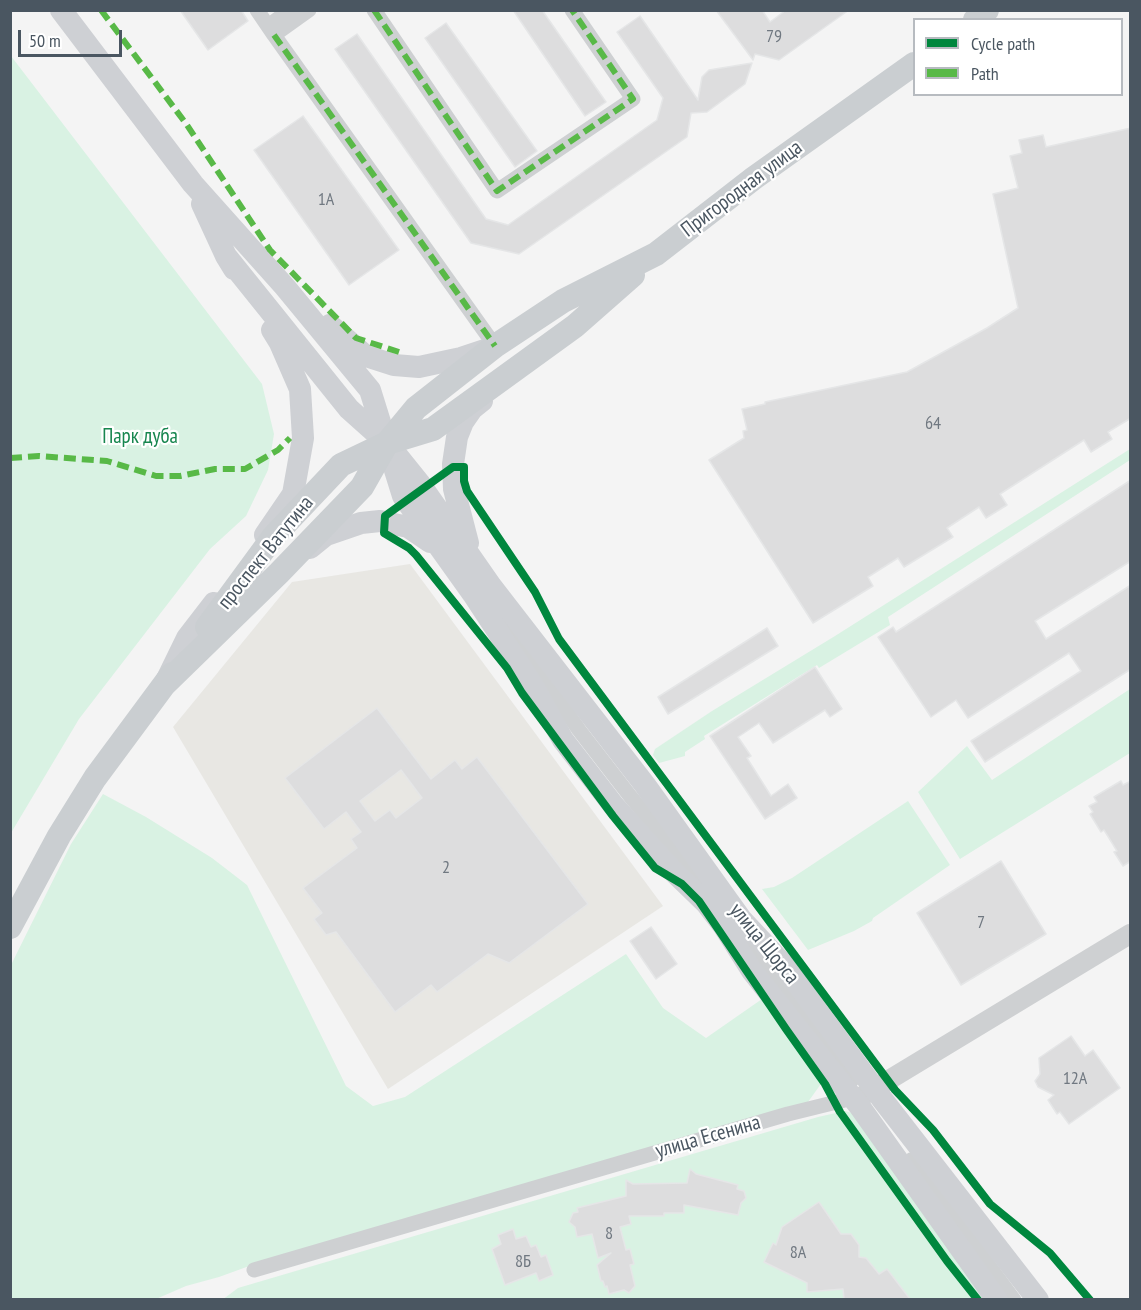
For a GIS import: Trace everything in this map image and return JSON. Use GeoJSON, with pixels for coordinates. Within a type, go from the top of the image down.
{"type":"FeatureCollection","features":[{"type":"Feature","properties":{"kind":"main road"},"geometry":{"type":"LineString","coordinates":[[61,10],[193,184],[285,287],[370,390],[387,443]]}},
{"type":"Feature","properties":{"kind":"main road","name":"Пригородная улица"},"geometry":{"type":"LineString","coordinates":[[563,301],[656,254],[754,178],[913,65]]}},
{"type":"Feature","properties":{"kind":"main road"},"geometry":{"type":"LineString","coordinates":[[163,686],[187,638],[293,494],[303,438],[300,389],[280,344],[226,256],[193,184]]}},
{"type":"Feature","properties":{"kind":"main road","name":"проспект Ватутина"},"geometry":{"type":"LineString","coordinates":[[10,927],[59,836],[83,798],[163,686],[273,537],[341,465],[387,443],[433,429],[575,326],[656,254]]}},
{"type":"Feature","properties":{"kind":"main road"},"geometry":{"type":"LineString","coordinates":[[226,256],[349,409],[387,443]]}},
{"type":"Feature","properties":{"kind":"main road"},"geometry":{"type":"LineString","coordinates":[[285,287],[366,356],[394,365],[419,367],[461,358],[495,346]]}},
{"type":"Feature","properties":{"kind":"main road","name":"проспект Ватутина"},"geometry":{"type":"LineString","coordinates":[[163,686],[279,573],[362,487],[387,443],[416,408],[495,346],[563,301]]}},
{"type":"Feature","properties":{"kind":"main road"},"geometry":{"type":"LineString","coordinates":[[463,563],[453,464],[457,437],[463,422],[472,409],[575,326]]}},
{"type":"Feature","properties":{"kind":"main road","name":"улица Щорса"},"geometry":{"type":"LineString","coordinates":[[387,443],[420,484],[463,563],[482,590],[645,785],[741,919],[782,963],[997,1299]]}},
{"type":"Feature","properties":{"kind":"main road"},"geometry":{"type":"LineString","coordinates":[[279,573],[326,535],[361,523],[380,521],[408,527],[463,563]]}},
{"type":"Feature","properties":{"kind":"main road","name":"улица Щорса"},"geometry":{"type":"LineString","coordinates":[[482,590],[563,740],[614,806],[673,871],[706,903],[723,925],[752,972],[864,1094],[1038,1299]]}},
{"type":"Feature","properties":{"kind":"street"},"geometry":{"type":"LineString","coordinates":[[256,10],[495,346]]}},
{"type":"Feature","properties":{"kind":"street"},"geometry":{"type":"LineString","coordinates":[[271,31],[290,10]]}},
{"type":"Feature","properties":{"kind":"street"},"geometry":{"type":"LineString","coordinates":[[271,31],[309,10]]}},
{"type":"Feature","properties":{"kind":"street"},"geometry":{"type":"LineString","coordinates":[[374,10],[497,192],[633,99],[572,10]]}},
{"type":"Feature","properties":{"kind":"street","name":"улица Щорса"},"geometry":{"type":"LineString","coordinates":[[482,590],[598,755],[712,894],[864,1094],[1014,1299]]}},
{"type":"Feature","properties":{"kind":"street","name":"улица Есенина"},"geometry":{"type":"LineString","coordinates":[[254,1270],[788,1114],[864,1094],[1131,934]]}},
{"type":"Feature","properties":{"kind":"street","name":"улица Щорса"},"geometry":{"type":"LineString","coordinates":[[972,1241],[1001,1266],[1027,1299]]}},
{"type":"Feature","properties":{"kind":"shaded area"},"geometry":{"type":"Polygon","coordinates":[[[410,564],[663,906],[388,1089],[173,727],[292,582],[410,564]]]}},
{"type":"Feature","properties":{"kind":"green space","name":"Парк дуба"},"geometry":{"type":"Polygon","coordinates":[[[11,56],[262,384],[274,434],[268,470],[246,516],[210,549],[79,719],[11,833],[11,56]]]}},
{"type":"Feature","properties":{"kind":"green space"},"geometry":{"type":"Polygon","coordinates":[[[1130,449],[1130,460],[888,617],[890,625],[819,668],[817,665],[704,736],[705,739],[685,752],[685,756],[659,763],[653,755],[655,749],[712,711],[1130,449]]]}},
{"type":"Feature","properties":{"kind":"green space"},"geometry":{"type":"Polygon","coordinates":[[[1130,689],[1130,753],[960,859],[918,792],[967,746],[992,780],[1130,689]]]}},
{"type":"Feature","properties":{"kind":"green space"},"geometry":{"type":"Polygon","coordinates":[[[103,794],[146,817],[212,858],[247,885],[346,1086],[373,1106],[405,1097],[626,954],[663,1008],[706,1038],[762,999],[822,1076],[823,1081],[808,1102],[252,1265],[186,1286],[156,1299],[11,1299],[10,967],[71,844],[103,794]]]}},
{"type":"Feature","properties":{"kind":"green space"},"geometry":{"type":"Polygon","coordinates":[[[908,801],[950,865],[873,918],[872,921],[808,950],[762,889],[774,887],[792,878],[908,801]]]}},
{"type":"Feature","properties":{"kind":"green space"},"geometry":{"type":"Polygon","coordinates":[[[845,1111],[852,1113],[994,1300],[222,1300],[238,1288],[845,1111]]]}},
{"type":"Feature","properties":{"kind":"building"},"geometry":{"type":"Polygon","coordinates":[[[180,10],[241,10],[248,21],[208,50],[180,10]]]}},
{"type":"Feature","properties":{"kind":"building"},"geometry":{"type":"Polygon","coordinates":[[[513,10],[542,10],[606,102],[585,116],[513,10]]]}},
{"type":"Feature","properties":{"kind":"building"},"geometry":{"type":"Polygon","coordinates":[[[716,10],[762,10],[770,22],[786,10],[849,10],[779,60],[755,54],[753,60],[716,10]]]}},
{"type":"Feature","properties":{"kind":"building"},"geometry":{"type":"Polygon","coordinates":[[[640,16],[698,100],[702,77],[709,70],[752,63],[745,84],[707,112],[691,113],[687,137],[519,254],[471,243],[335,49],[357,34],[486,219],[508,225],[657,120],[663,98],[617,32],[640,16]]]}},
{"type":"Feature","properties":{"kind":"building"},"geometry":{"type":"Polygon","coordinates":[[[446,23],[537,151],[515,167],[425,38],[446,23]]]}},
{"type":"Feature","properties":{"kind":"building"},"geometry":{"type":"Polygon","coordinates":[[[303,116],[399,250],[349,285],[254,150],[303,116]]]}},
{"type":"Feature","properties":{"kind":"building"},"geometry":{"type":"Polygon","coordinates":[[[1131,128],[1131,418],[1108,432],[1112,439],[1091,452],[1084,440],[1000,494],[1007,505],[986,518],[979,507],[947,528],[953,537],[904,567],[898,558],[868,577],[873,586],[813,623],[709,460],[744,438],[743,431],[747,430],[742,409],[907,372],[987,328],[1018,308],[993,194],[1018,188],[1010,156],[1022,153],[1019,140],[1043,135],[1046,147],[1131,128]]]}},
{"type":"Feature","properties":{"kind":"building"},"geometry":{"type":"Polygon","coordinates":[[[1131,480],[1131,561],[1035,621],[1046,639],[1131,585],[1131,669],[985,762],[971,741],[1081,671],[1069,653],[968,718],[956,700],[931,717],[878,637],[893,627],[896,632],[1131,480]]]}},
{"type":"Feature","properties":{"kind":"building"},"geometry":{"type":"Polygon","coordinates":[[[767,628],[778,646],[668,714],[658,697],[767,628]]]}},
{"type":"Feature","properties":{"kind":"building"},"geometry":{"type":"Polygon","coordinates":[[[815,667],[842,709],[830,717],[825,710],[773,743],[759,723],[738,737],[751,756],[747,758],[771,796],[788,784],[797,798],[765,819],[710,736],[815,667]]]}},
{"type":"Feature","properties":{"kind":"building"},"geometry":{"type":"Polygon","coordinates":[[[377,708],[431,779],[455,760],[462,769],[477,757],[588,904],[509,963],[488,954],[437,992],[431,985],[395,1012],[336,932],[326,935],[314,919],[322,913],[303,888],[357,848],[351,839],[361,832],[346,812],[324,829],[285,778],[377,708]],[[401,770],[360,801],[375,821],[390,810],[396,818],[422,798],[401,770]]]}},
{"type":"Feature","properties":{"kind":"building"},"geometry":{"type":"Polygon","coordinates":[[[1121,781],[1123,785],[1131,781],[1131,861],[1123,866],[1104,830],[1101,832],[1090,814],[1093,812],[1089,806],[1097,802],[1094,797],[1121,781]]]}},
{"type":"Feature","properties":{"kind":"building"},"geometry":{"type":"Polygon","coordinates":[[[1001,861],[1046,934],[961,985],[917,913],[1001,861]]]}},
{"type":"Feature","properties":{"kind":"building"},"geometry":{"type":"Polygon","coordinates":[[[651,927],[677,964],[656,979],[630,941],[651,927]]]}},
{"type":"Feature","properties":{"kind":"building"},"geometry":{"type":"Polygon","coordinates":[[[1071,1036],[1085,1056],[1093,1050],[1120,1088],[1069,1124],[1060,1112],[1057,1114],[1048,1100],[1054,1095],[1038,1087],[1035,1081],[1040,1074],[1039,1058],[1071,1036]]]}},
{"type":"Feature","properties":{"kind":"building"},"geometry":{"type":"Polygon","coordinates":[[[690,1169],[696,1174],[738,1185],[737,1189],[744,1191],[746,1198],[741,1203],[738,1215],[684,1205],[684,1213],[664,1213],[664,1216],[629,1216],[631,1224],[620,1227],[626,1250],[630,1249],[634,1264],[630,1265],[635,1286],[629,1293],[624,1290],[609,1294],[607,1286],[605,1287],[601,1281],[597,1265],[611,1253],[598,1258],[592,1234],[577,1237],[575,1227],[569,1222],[573,1213],[578,1212],[577,1208],[626,1196],[626,1180],[633,1184],[687,1183],[690,1169]]]}},
{"type":"Feature","properties":{"kind":"building"},"geometry":{"type":"Polygon","coordinates":[[[819,1202],[841,1234],[851,1234],[859,1245],[859,1257],[866,1258],[879,1274],[887,1269],[910,1299],[844,1299],[843,1289],[807,1292],[807,1283],[764,1262],[773,1243],[776,1245],[782,1227],[819,1202]]]}},
{"type":"Feature","properties":{"kind":"building"},"geometry":{"type":"Polygon","coordinates":[[[513,1229],[516,1239],[526,1236],[531,1247],[536,1245],[541,1257],[546,1255],[553,1275],[539,1281],[536,1273],[505,1285],[492,1249],[501,1244],[498,1235],[513,1229]]]}},
{"type":"Feature","properties":{"kind":"marked path"},"geometry":{"type":"LineString","coordinates":[[101,10],[187,125],[270,250],[356,338],[399,352]]}},
{"type":"Feature","properties":{"kind":"marked path"},"geometry":{"type":"LineString","coordinates":[[374,10],[497,191],[633,99],[572,10]]}},
{"type":"Feature","properties":{"kind":"marked path"},"geometry":{"type":"LineString","coordinates":[[274,35],[495,346]]}},
{"type":"Feature","properties":{"kind":"marked path"},"geometry":{"type":"LineString","coordinates":[[10,458],[39,456],[107,461],[156,476],[180,476],[215,469],[245,469],[278,450],[290,438]]}},
{"type":"Feature","properties":{"kind":"cycle path"},"geometry":{"type":"LineString","coordinates":[[978,1300],[947,1261],[840,1112],[825,1084],[699,901],[682,884],[655,868],[613,816],[522,693],[507,668],[416,555],[409,548],[384,533],[385,516],[453,467],[464,467],[467,491],[535,592],[559,639],[895,1090],[933,1130],[990,1204],[1050,1253],[1090,1300]]}}]}
